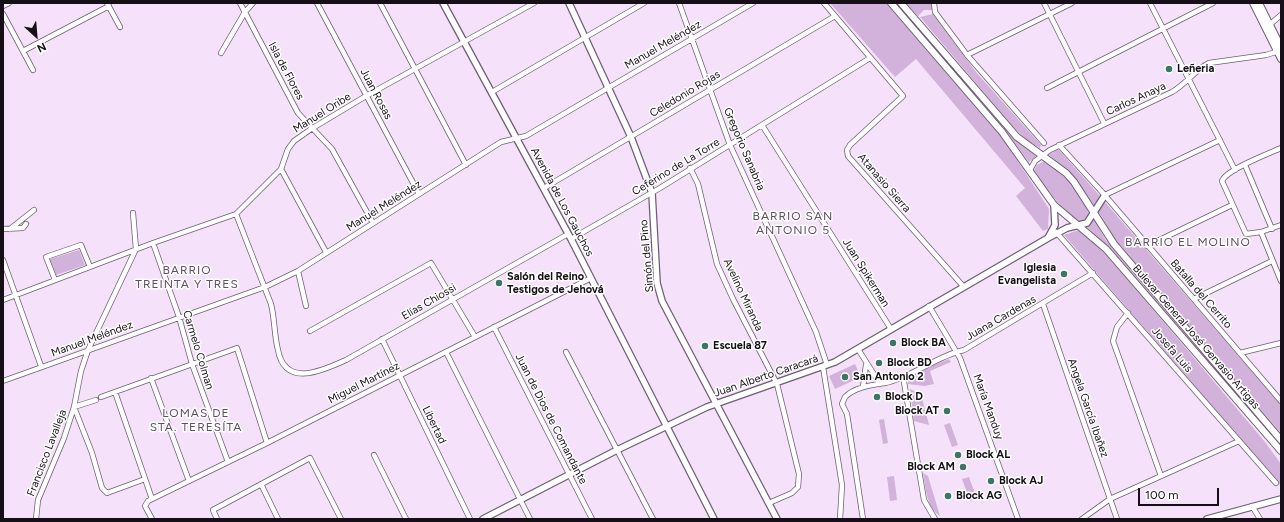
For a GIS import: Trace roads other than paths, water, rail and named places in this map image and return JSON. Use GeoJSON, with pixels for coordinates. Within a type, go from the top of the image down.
{"type":"FeatureCollection","features":[{"type":"Feature","properties":{"kind":"main road","name":"Bulevar General José Gervasio Artigas"},"geometry":{"type":"LineString","coordinates":[[891,3],[1002,132],[1054,205],[1106,249],[1281,451]]}},
{"type":"Feature","properties":{"kind":"main road","name":"Bulevar General José Gervasio Artigas"},"geometry":{"type":"LineString","coordinates":[[901,3],[1017,137],[1066,173],[1114,244],[1281,440]]}},
{"type":"Feature","properties":{"kind":"main road"},"geometry":{"type":"LineString","coordinates":[[1253,3],[1268,26],[1280,49],[1281,59]]}},
{"type":"Feature","properties":{"kind":"main road"},"geometry":{"type":"LineString","coordinates":[[1259,3],[1268,26]]}},
{"type":"Feature","properties":{"kind":"street"},"geometry":{"type":"LineString","coordinates":[[3,6],[9,3]]}},
{"type":"Feature","properties":{"kind":"street","name":"Isla de Flores"},"geometry":{"type":"LineString","coordinates":[[240,3],[298,113],[311,129],[332,149],[373,223]]}},
{"type":"Feature","properties":{"kind":"street"},"geometry":{"type":"LineString","coordinates":[[221,53],[245,12],[253,3]]}},
{"type":"Feature","properties":{"kind":"street","name":"Juan Rosas"},"geometry":{"type":"LineString","coordinates":[[316,3],[419,194]]}},
{"type":"Feature","properties":{"kind":"street"},"geometry":{"type":"LineString","coordinates":[[380,3],[466,165]]}},
{"type":"Feature","properties":{"kind":"street","name":"Avenida de Los Gauchos"},"geometry":{"type":"LineString","coordinates":[[443,3],[570,236],[714,519]]}},
{"type":"Feature","properties":{"kind":"street","name":"Manuel Oribe"},"geometry":{"type":"LineString","coordinates":[[3,300],[136,249],[236,214],[281,169],[288,149],[294,141],[366,96],[534,3]]}},
{"type":"Feature","properties":{"kind":"street","name":"Simón del Pino"},"geometry":{"type":"LineString","coordinates":[[569,3],[631,137],[652,193],[657,282],[662,301],[777,519]]}},
{"type":"Feature","properties":{"kind":"street"},"geometry":{"type":"LineString","coordinates":[[492,92],[644,3]]}},
{"type":"Feature","properties":{"kind":"street","name":"Gregorio Sanabria"},"geometry":{"type":"LineString","coordinates":[[679,3],[730,145],[816,332],[825,366],[842,485],[840,519]]}},
{"type":"Feature","properties":{"kind":"street","name":"Manuel Meléndez"},"geometry":{"type":"LineString","coordinates":[[3,381],[41,366],[265,287],[298,271],[501,142],[526,136],[753,3]]}},
{"type":"Feature","properties":{"kind":"street","name":"Atanasio Sierra"},"geometry":{"type":"LineString","coordinates":[[824,3],[903,98],[850,145],[847,150],[848,156],[963,286]]}},
{"type":"Feature","properties":{"kind":"street"},"geometry":{"type":"LineString","coordinates":[[934,3],[935,12],[966,55],[1044,143]]}},
{"type":"Feature","properties":{"kind":"street"},"geometry":{"type":"LineString","coordinates":[[1044,3],[1104,123]]}},
{"type":"Feature","properties":{"kind":"street"},"geometry":{"type":"LineString","coordinates":[[966,55],[1072,3]]}},
{"type":"Feature","properties":{"kind":"street"},"geometry":{"type":"LineString","coordinates":[[1150,3],[1235,170]]}},
{"type":"Feature","properties":{"kind":"street"},"geometry":{"type":"LineString","coordinates":[[1047,88],[1213,3]]}},
{"type":"Feature","properties":{"kind":"street"},"geometry":{"type":"LineString","coordinates":[[23,51],[108,5],[120,27]]}},
{"type":"Feature","properties":{"kind":"street"},"geometry":{"type":"LineString","coordinates":[[3,14],[33,70]]}},
{"type":"Feature","properties":{"kind":"street"},"geometry":{"type":"LineString","coordinates":[[1268,26],[1281,15]]}},
{"type":"Feature","properties":{"kind":"street","name":"Celedonio Rojas"},"geometry":{"type":"LineString","coordinates":[[544,188],[835,16]]}},
{"type":"Feature","properties":{"kind":"street","name":"Carlos Anaya"},"geometry":{"type":"LineString","coordinates":[[1042,155],[1104,123],[1172,92],[1189,80],[1202,67],[1216,60],[1255,57],[1280,49]]}},
{"type":"Feature","properties":{"kind":"street","name":"Ceferino de La Torre"},"geometry":{"type":"LineString","coordinates":[[570,236],[652,193],[690,168],[730,145],[870,58]]}},
{"type":"Feature","properties":{"kind":"street","name":"Juan Spikerman"},"geometry":{"type":"LineString","coordinates":[[762,125],[891,329]]}},
{"type":"Feature","properties":{"kind":"street"},"geometry":{"type":"LineString","coordinates":[[1054,205],[1055,231],[1079,226],[1089,221],[1093,212],[1105,195],[1220,140]]}},
{"type":"Feature","properties":{"kind":"street","name":"Batalla del Cerrito"},"geometry":{"type":"LineString","coordinates":[[1060,145],[1105,195],[1281,401]]}},
{"type":"Feature","properties":{"kind":"street"},"geometry":{"type":"LineString","coordinates":[[1281,148],[1235,170],[1224,177],[1222,181],[1244,232],[1250,234],[1261,232],[1281,225]]}},
{"type":"Feature","properties":{"kind":"street"},"geometry":{"type":"LineString","coordinates":[[1030,170],[1032,164],[1042,155]]}},
{"type":"Feature","properties":{"kind":"street"},"geometry":{"type":"LineString","coordinates":[[1245,165],[1272,229]]}},
{"type":"Feature","properties":{"kind":"street","name":"Avelino Miranda"},"geometry":{"type":"LineString","coordinates":[[690,168],[698,184],[717,264],[733,299],[777,384],[799,474],[798,487],[792,493],[769,503]]}},
{"type":"Feature","properties":{"kind":"street"},"geometry":{"type":"LineString","coordinates":[[281,169],[326,252]]}},
{"type":"Feature","properties":{"kind":"street"},"geometry":{"type":"LineString","coordinates":[[1147,246],[1232,205]]}},
{"type":"Feature","properties":{"kind":"street"},"geometry":{"type":"LineString","coordinates":[[10,229],[34,210]]}},
{"type":"Feature","properties":{"kind":"street"},"geometry":{"type":"LineString","coordinates":[[133,213],[136,249]]}},
{"type":"Feature","properties":{"kind":"street"},"geometry":{"type":"LineString","coordinates":[[236,214],[265,287]]}},
{"type":"Feature","properties":{"kind":"street"},"geometry":{"type":"LineString","coordinates":[[3,229],[23,228],[26,224]]}},
{"type":"Feature","properties":{"kind":"street","name":"Juan Alberto Caracará"},"geometry":{"type":"LineString","coordinates":[[483,519],[666,426],[716,404],[825,366],[858,349],[963,286],[1048,238],[1055,231]]}},
{"type":"Feature","properties":{"kind":"street","name":"Josefa Luis"},"geometry":{"type":"LineString","coordinates":[[1055,231],[1276,483]]}},
{"type":"Feature","properties":{"kind":"street"},"geometry":{"type":"LineString","coordinates":[[1261,232],[1281,282]]}},
{"type":"Feature","properties":{"kind":"street","name":"Elías Chiossi"},"geometry":{"type":"LineString","coordinates":[[265,287],[274,316],[278,351],[284,366],[294,374],[314,372],[331,367],[570,236]]}},
{"type":"Feature","properties":{"kind":"street","name":"Carmelo Colman"},"geometry":{"type":"LineString","coordinates":[[153,243],[179,317],[192,364],[228,462]]}},
{"type":"Feature","properties":{"kind":"street"},"geometry":{"type":"LineString","coordinates":[[55,280],[46,257],[81,245],[90,267]]}},
{"type":"Feature","properties":{"kind":"street","name":"Francisco Lavalleja"},"geometry":{"type":"LineString","coordinates":[[36,519],[38,500],[58,456],[74,408],[80,378],[88,350],[136,249]]}},
{"type":"Feature","properties":{"kind":"street"},"geometry":{"type":"LineString","coordinates":[[3,260],[41,366]]}},
{"type":"Feature","properties":{"kind":"street"},"geometry":{"type":"LineString","coordinates":[[1194,299],[1272,261]]}},
{"type":"Feature","properties":{"kind":"street"},"geometry":{"type":"LineString","coordinates":[[310,331],[431,263],[475,337]]}},
{"type":"Feature","properties":{"kind":"street"},"geometry":{"type":"LineString","coordinates":[[298,271],[306,306]]}},
{"type":"Feature","properties":{"kind":"street","name":"Juana Cardenas"},"geometry":{"type":"LineString","coordinates":[[863,519],[847,414],[842,404],[847,395],[863,388],[903,376],[957,351],[964,350],[1093,273]]}},
{"type":"Feature","properties":{"kind":"street","name":"Miguel Martínez"},"geometry":{"type":"LineString","coordinates":[[152,519],[146,504],[152,499],[267,443],[591,278]]}},
{"type":"Feature","properties":{"kind":"street","name":"Angela García Ibañez"},"geometry":{"type":"LineString","coordinates":[[1043,304],[1117,519]]}},
{"type":"Feature","properties":{"kind":"street","name":"María Manduy"},"geometry":{"type":"LineString","coordinates":[[929,306],[957,351],[970,382],[1018,519]]}},
{"type":"Feature","properties":{"kind":"street"},"geometry":{"type":"LineString","coordinates":[[1128,313],[1117,327],[1113,341],[1161,476]]}},
{"type":"Feature","properties":{"kind":"street","name":"Juan de Dios de Comandante"},"geometry":{"type":"LineString","coordinates":[[494,327],[592,519]]}},
{"type":"Feature","properties":{"kind":"street","name":"Libertad"},"geometry":{"type":"LineString","coordinates":[[382,339],[470,519]]}},
{"type":"Feature","properties":{"kind":"street"},"geometry":{"type":"LineString","coordinates":[[1240,353],[1281,342]]}},
{"type":"Feature","properties":{"kind":"street"},"geometry":{"type":"LineString","coordinates":[[101,397],[237,348],[267,443]]}},
{"type":"Feature","properties":{"kind":"street"},"geometry":{"type":"LineString","coordinates":[[858,349],[880,384]]}},
{"type":"Feature","properties":{"kind":"street"},"geometry":{"type":"LineString","coordinates":[[446,352],[530,519]]}},
{"type":"Feature","properties":{"kind":"street"},"geometry":{"type":"LineString","coordinates":[[566,352],[653,519]]}},
{"type":"Feature","properties":{"kind":"street"},"geometry":{"type":"LineString","coordinates":[[863,388],[865,382],[866,363]]}},
{"type":"Feature","properties":{"kind":"street"},"geometry":{"type":"LineString","coordinates":[[903,376],[924,500],[935,519]]}},
{"type":"Feature","properties":{"kind":"street"},"geometry":{"type":"LineString","coordinates":[[151,378],[189,480]]}},
{"type":"Feature","properties":{"kind":"street"},"geometry":{"type":"LineString","coordinates":[[115,392],[152,499]]}},
{"type":"Feature","properties":{"kind":"street"},"geometry":{"type":"LineString","coordinates":[[96,400],[74,408],[92,453],[102,488],[107,493],[145,479]]}},
{"type":"Feature","properties":{"kind":"street"},"geometry":{"type":"LineString","coordinates":[[1082,519],[1110,499],[1239,441]]}},
{"type":"Feature","properties":{"kind":"street"},"geometry":{"type":"LineString","coordinates":[[374,455],[406,519]]}},
{"type":"Feature","properties":{"kind":"street"},"geometry":{"type":"LineString","coordinates":[[217,519],[213,510],[310,458],[341,519]]}},
{"type":"Feature","properties":{"kind":"street"},"geometry":{"type":"LineString","coordinates":[[261,484],[278,519]]}},
{"type":"Feature","properties":{"kind":"street"},"geometry":{"type":"LineString","coordinates":[[1209,519],[1281,499]]}},
{"type":"Feature","properties":{"kind":"street"},"geometry":{"type":"LineString","coordinates":[[1252,506],[1260,519]]}},
{"type":"Feature","properties":{"kind":"place","name":"Leñeria"},"geometry":{"type":"Point","coordinates":[1169,69]}},
{"type":"Feature","properties":{"kind":"place","name":"Iglesia Evangelista"},"geometry":{"type":"Point","coordinates":[1064,274]}},
{"type":"Feature","properties":{"kind":"place","name":"Salón del Reino Testigos de Jehová"},"geometry":{"type":"Point","coordinates":[499,283]}},
{"type":"Feature","properties":{"kind":"place","name":"Block BA"},"geometry":{"type":"Point","coordinates":[893,343]}},
{"type":"Feature","properties":{"kind":"place","name":"Escuela 87"},"geometry":{"type":"Point","coordinates":[705,346]}},
{"type":"Feature","properties":{"kind":"place","name":"Block BD"},"geometry":{"type":"Point","coordinates":[879,363]}},
{"type":"Feature","properties":{"kind":"place","name":"San Antonio 2"},"geometry":{"type":"Point","coordinates":[845,377]}},
{"type":"Feature","properties":{"kind":"place","name":"Block D"},"geometry":{"type":"Point","coordinates":[877,397]}},
{"type":"Feature","properties":{"kind":"place","name":"Block AT"},"geometry":{"type":"Point","coordinates":[947,411]}},
{"type":"Feature","properties":{"kind":"place","name":"Block AL"},"geometry":{"type":"Point","coordinates":[958,455]}},
{"type":"Feature","properties":{"kind":"place","name":"Block AM"},"geometry":{"type":"Point","coordinates":[963,467]}},
{"type":"Feature","properties":{"kind":"place","name":"Block AJ"},"geometry":{"type":"Point","coordinates":[991,481]}},
{"type":"Feature","properties":{"kind":"place","name":"Block AG"},"geometry":{"type":"Point","coordinates":[948,496]}},
{"type":"Feature","properties":{"kind":"district","name":"BARRIO SAN ANTONIO 5"},"geometry":{"type":"Point","coordinates":[793,223]}},
{"type":"Feature","properties":{"kind":"district","name":"BARRIO EL MOLINO"},"geometry":{"type":"Point","coordinates":[1188,242]}},
{"type":"Feature","properties":{"kind":"district","name":"BARRIO TREINTA Y TRES"},"geometry":{"type":"Point","coordinates":[187,277]}},
{"type":"Feature","properties":{"kind":"district","name":"LOMAS DE STA. TERESÍTA"},"geometry":{"type":"Point","coordinates":[196,420]}}]}
